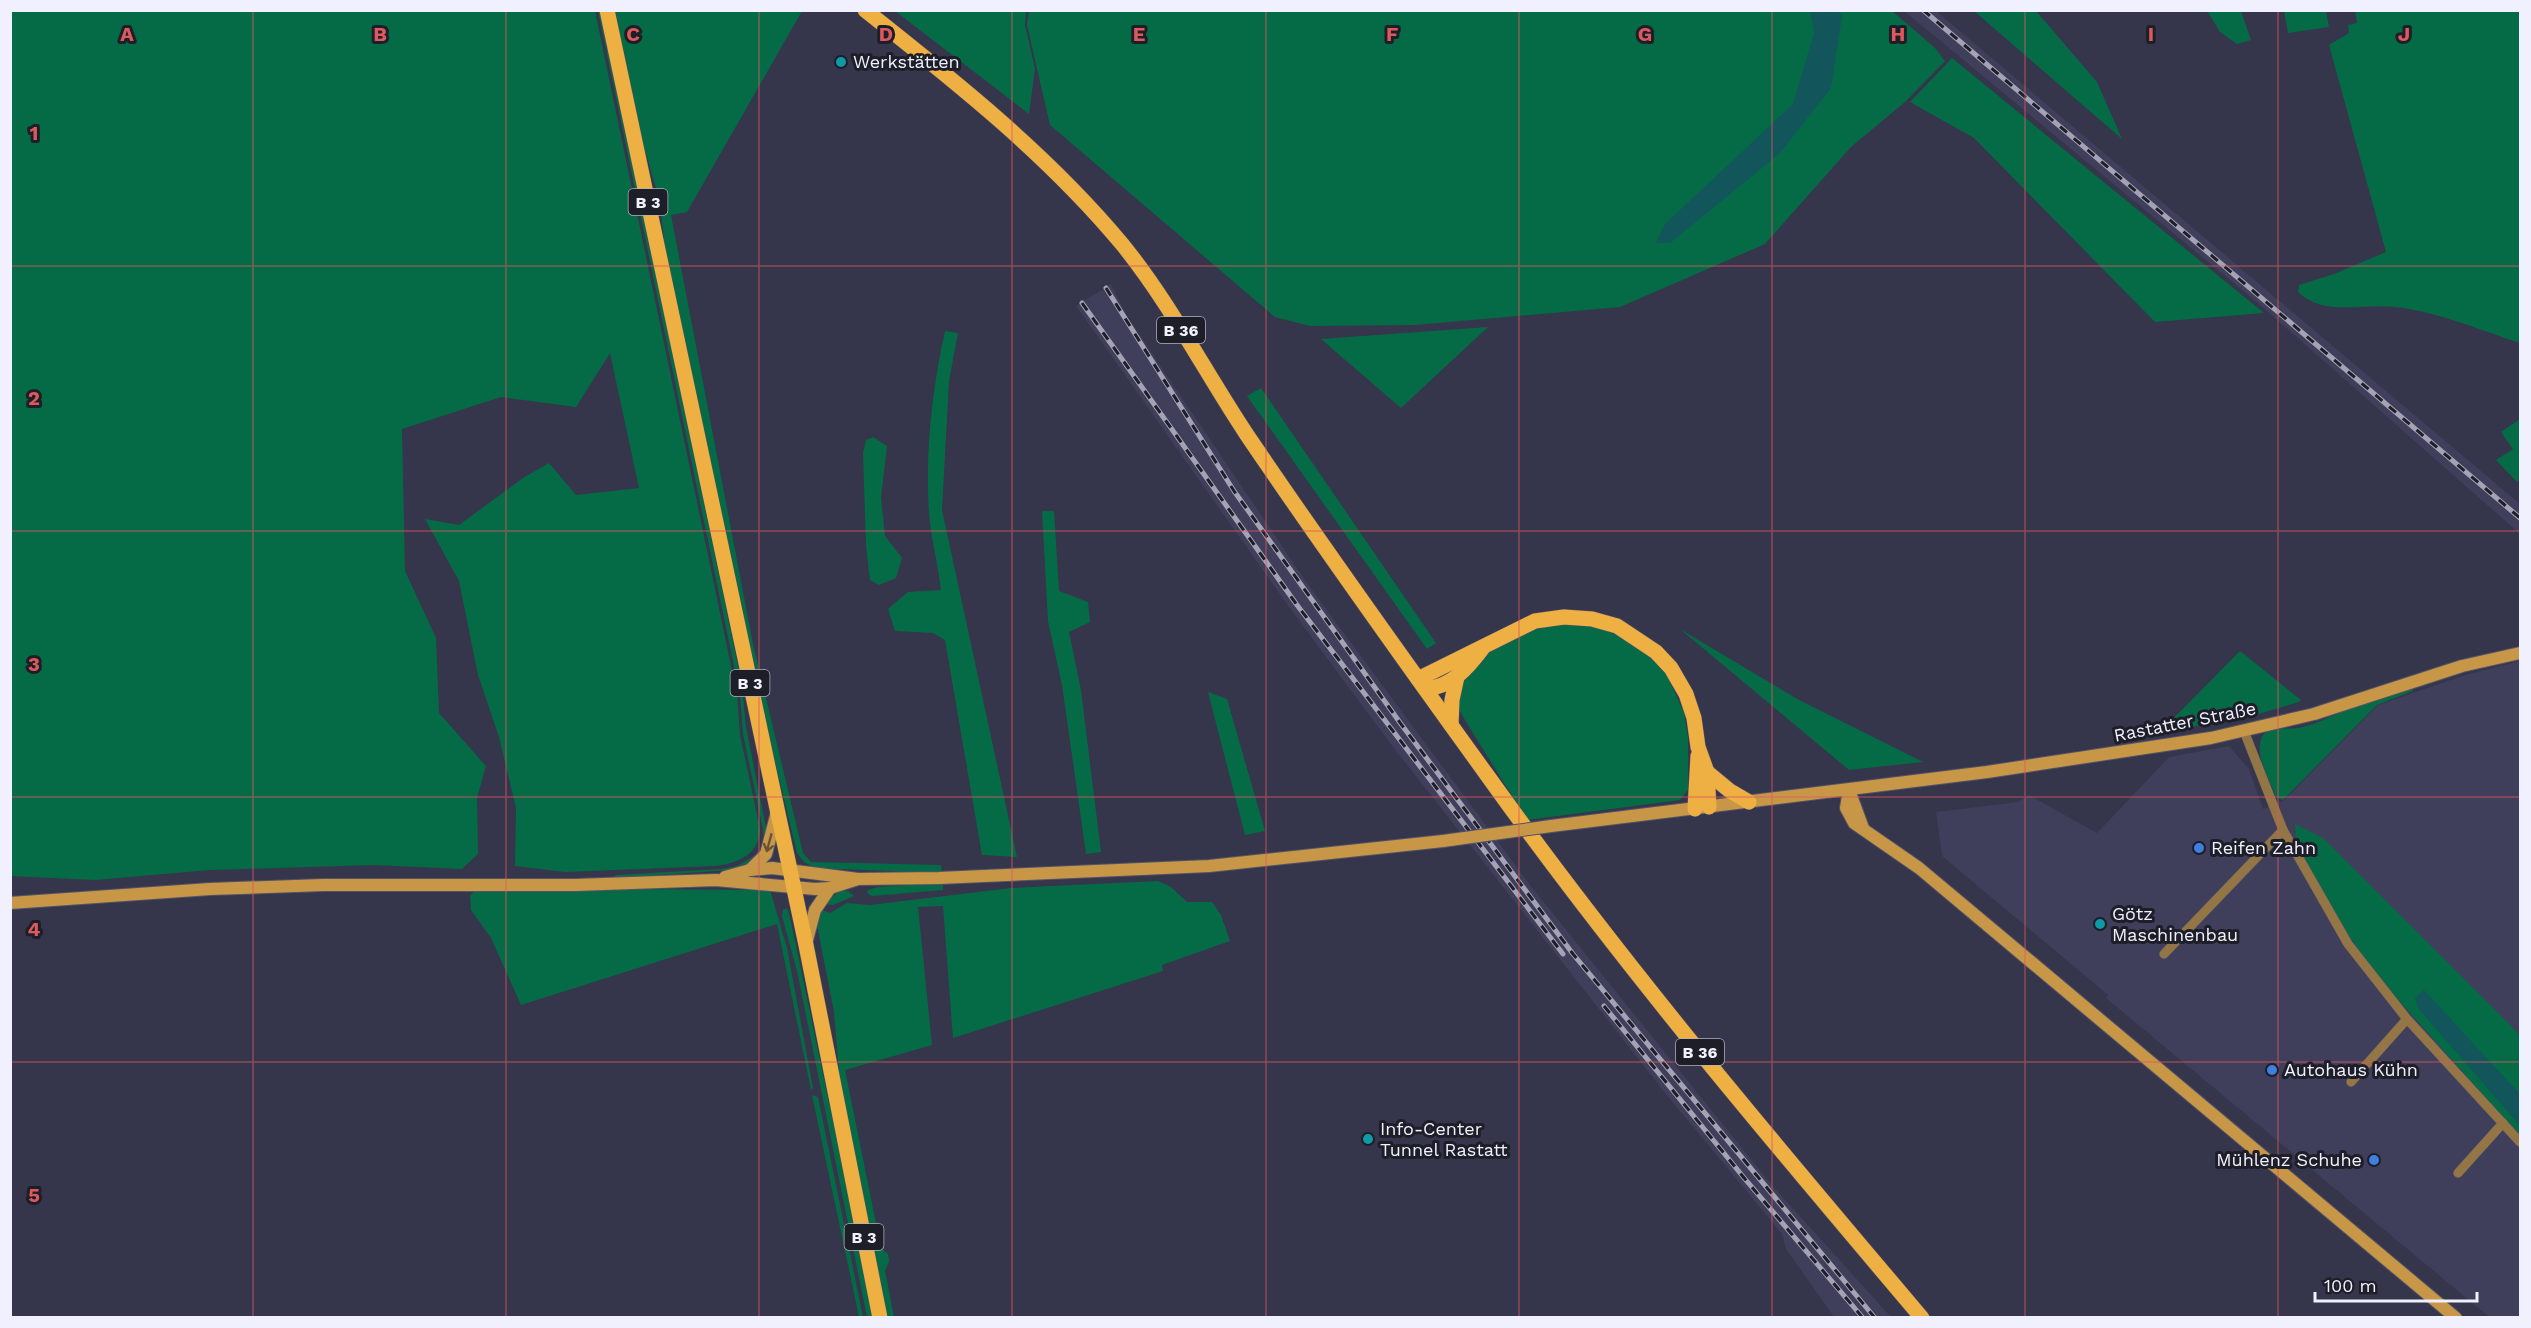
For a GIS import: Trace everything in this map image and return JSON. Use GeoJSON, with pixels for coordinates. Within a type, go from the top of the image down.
{"type":"FeatureCollection","features":[{"type":"Feature","properties":{"kind":"main road","name":"B 3"},"geometry":{"type":"LineString","coordinates":[[607,10],[794,887],[880,1317]]}},
{"type":"Feature","properties":{"kind":"main road","name":"B 36"},"geometry":{"type":"LineString","coordinates":[[865,10],[1037,153],[1124,246],[1182,331],[1246,434],[1451,725],[1604,934],[1776,1146],[1922,1317]]}},
{"type":"Feature","properties":{"kind":"main road"},"geometry":{"type":"LineString","coordinates":[[1422,684],[1486,645],[1535,621],[1564,616],[1592,619],[1617,626],[1637,637],[1671,668],[1686,694],[1694,718],[1702,808]]}},
{"type":"Feature","properties":{"kind":"main road"},"geometry":{"type":"LineString","coordinates":[[1422,684],[1446,684],[1457,677],[1486,645]]}},
{"type":"Feature","properties":{"kind":"main road"},"geometry":{"type":"LineString","coordinates":[[1451,725],[1452,700],[1457,677]]}},
{"type":"Feature","properties":{"kind":"main road"},"geometry":{"type":"LineString","coordinates":[[1698,747],[1707,772],[1702,808]]}},
{"type":"Feature","properties":{"kind":"main road"},"geometry":{"type":"LineString","coordinates":[[1707,772],[1730,791],[1749,802]]}},
{"type":"Feature","properties":{"kind":"street","name":"Rastatter Straße"},"geometry":{"type":"LineString","coordinates":[[858,879],[939,878],[1209,866],[1443,841],[2100,756],[2244,731],[2335,707],[2462,666],[2520,653]]}},
{"type":"Feature","properties":{"kind":"street"},"geometry":{"type":"LineString","coordinates":[[2244,731],[2283,830],[2348,944],[2407,1019],[2520,1142]]}},
{"type":"Feature","properties":{"kind":"street"},"geometry":{"type":"LineString","coordinates":[[1849,790],[1863,828],[1919,868],[2456,1317]]}},
{"type":"Feature","properties":{"kind":"street"},"geometry":{"type":"LineString","coordinates":[[750,870],[769,848],[777,811]]}},
{"type":"Feature","properties":{"kind":"street"},"geometry":{"type":"LineString","coordinates":[[2164,954],[2283,830]]}},
{"type":"Feature","properties":{"kind":"street"},"geometry":{"type":"LineString","coordinates":[[716,880],[750,870],[790,870],[858,879]]}},
{"type":"Feature","properties":{"kind":"street"},"geometry":{"type":"LineString","coordinates":[[10,903],[221,888],[575,885],[716,880],[830,888],[858,879]]}},
{"type":"Feature","properties":{"kind":"street"},"geometry":{"type":"LineString","coordinates":[[806,945],[815,910],[830,888]]}},
{"type":"Feature","properties":{"kind":"street"},"geometry":{"type":"LineString","coordinates":[[2351,1082],[2407,1019]]}},
{"type":"Feature","properties":{"kind":"street"},"geometry":{"type":"LineString","coordinates":[[2458,1173],[2504,1124]]}},
{"type":"Feature","properties":{"kind":"shaded area"},"geometry":{"type":"Polygon","coordinates":[[[1810,11],[1838,11],[1842,15],[1831,88],[1780,153],[1670,243],[1656,243],[1664,225],[1793,104],[1814,33],[1810,11]]]}},
{"type":"Feature","properties":{"kind":"shaded area"},"geometry":{"type":"Polygon","coordinates":[[[1904,11],[1936,11],[2520,504],[2520,534],[2259,304],[1904,11]]]}},
{"type":"Feature","properties":{"kind":"shaded area"},"geometry":{"type":"Polygon","coordinates":[[[1111,284],[1128,318],[1307,583],[1530,885],[1771,1184],[1891,1317],[1834,1317],[1786,1249],[1782,1234],[1665,1093],[1393,747],[1289,607],[1076,306],[1111,284]]]}},
{"type":"Feature","properties":{"kind":"shaded area"},"geometry":{"type":"Polygon","coordinates":[[[2520,661],[2520,1317],[2489,1317],[2106,998],[2108,995],[1942,856],[1936,812],[2018,802],[2029,795],[2097,833],[2169,757],[2229,746],[2249,769],[2263,809],[2283,801],[2378,705],[2465,675],[2520,661]]]}},
{"type":"Feature","properties":{"kind":"shaded area"},"geometry":{"type":"Polygon","coordinates":[[[2424,990],[2520,1094],[2520,1126],[2418,1008],[2415,998],[2424,990]]]}},
{"type":"Feature","properties":{"kind":"green space"},"geometry":{"type":"Polygon","coordinates":[[[1029,10],[1891,10],[1935,48],[1945,61],[1905,102],[1851,147],[1765,244],[1620,307],[1415,325],[1310,326],[1275,317],[1050,125],[1027,25],[1029,10]]]}},
{"type":"Feature","properties":{"kind":"green space"},"geometry":{"type":"Polygon","coordinates":[[[10,11],[595,11],[737,695],[740,735],[760,829],[756,846],[751,852],[739,860],[715,866],[565,872],[515,866],[516,808],[499,737],[478,675],[459,581],[425,519],[459,525],[523,478],[549,463],[576,495],[639,488],[610,353],[576,407],[501,397],[402,429],[405,571],[436,638],[439,713],[486,766],[477,798],[478,854],[462,869],[374,865],[210,870],[95,880],[11,876],[10,11]]]}},
{"type":"Feature","properties":{"kind":"green space"},"geometry":{"type":"Polygon","coordinates":[[[598,11],[601,11],[742,685],[746,727],[766,828],[764,848],[763,829],[743,734],[740,695],[598,11]]]}},
{"type":"Feature","properties":{"kind":"green space"},"geometry":{"type":"Polygon","coordinates":[[[614,11],[802,11],[687,212],[671,215],[753,644],[803,853],[811,862],[941,865],[942,873],[815,868],[804,862],[797,853],[756,682],[666,258],[660,202],[640,133],[614,11]]]}},
{"type":"Feature","properties":{"kind":"green space"},"geometry":{"type":"Polygon","coordinates":[[[895,11],[1026,11],[1025,25],[1035,69],[1029,114],[895,11]]]}},
{"type":"Feature","properties":{"kind":"green space"},"geometry":{"type":"Polygon","coordinates":[[[1974,11],[2036,11],[2097,82],[2122,139],[1974,11]]]}},
{"type":"Feature","properties":{"kind":"green space"},"geometry":{"type":"Polygon","coordinates":[[[2207,11],[2241,11],[2251,40],[2237,44],[2220,32],[2207,11]]]}},
{"type":"Feature","properties":{"kind":"green space"},"geometry":{"type":"Polygon","coordinates":[[[2284,11],[2326,11],[2329,27],[2288,33],[2284,11]]]}},
{"type":"Feature","properties":{"kind":"green space"},"geometry":{"type":"Polygon","coordinates":[[[2355,11],[2520,11],[2520,343],[2412,309],[2383,306],[2332,307],[2308,300],[2298,292],[2299,285],[2334,274],[2386,252],[2329,45],[2349,33],[2348,25],[2357,23],[2355,11]]]}},
{"type":"Feature","properties":{"kind":"green space"},"geometry":{"type":"Polygon","coordinates":[[[1952,58],[2264,313],[2155,322],[1974,138],[1910,102],[1952,58]]]}},
{"type":"Feature","properties":{"kind":"green space"},"geometry":{"type":"Polygon","coordinates":[[[1488,327],[1401,408],[1321,339],[1488,327]]]}},
{"type":"Feature","properties":{"kind":"green space"},"geometry":{"type":"Polygon","coordinates":[[[945,331],[958,333],[949,381],[942,510],[1017,857],[982,855],[945,640],[933,633],[895,631],[888,609],[908,592],[941,590],[930,522],[928,467],[933,398],[945,331]]]}},
{"type":"Feature","properties":{"kind":"green space"},"geometry":{"type":"Polygon","coordinates":[[[1261,388],[1436,643],[1427,649],[1247,396],[1261,388]]]}},
{"type":"Feature","properties":{"kind":"green space"},"geometry":{"type":"Polygon","coordinates":[[[2520,419],[2520,480],[2517,482],[2496,460],[2513,449],[2501,432],[2520,419]]]}},
{"type":"Feature","properties":{"kind":"green space"},"geometry":{"type":"Polygon","coordinates":[[[873,437],[887,446],[881,498],[885,536],[902,558],[896,578],[879,585],[870,580],[866,546],[863,453],[866,440],[873,437]]]}},
{"type":"Feature","properties":{"kind":"green space"},"geometry":{"type":"Polygon","coordinates":[[[1042,511],[1054,511],[1059,591],[1088,602],[1090,622],[1069,632],[1081,690],[1101,852],[1086,854],[1062,685],[1048,621],[1042,511]]]}},
{"type":"Feature","properties":{"kind":"green space"},"geometry":{"type":"Polygon","coordinates":[[[1572,622],[1615,632],[1654,659],[1668,677],[1684,713],[1688,738],[1688,790],[1680,800],[1527,820],[1460,712],[1456,703],[1458,681],[1477,659],[1531,627],[1572,622]]]}},
{"type":"Feature","properties":{"kind":"green space"},"geometry":{"type":"Polygon","coordinates":[[[1680,629],[1799,700],[1923,762],[1849,770],[1680,629]]]}},
{"type":"Feature","properties":{"kind":"green space"},"geometry":{"type":"Polygon","coordinates":[[[2240,651],[2301,700],[2248,717],[2160,732],[2240,651]]]}},
{"type":"Feature","properties":{"kind":"green space"},"geometry":{"type":"Polygon","coordinates":[[[2412,687],[2413,691],[2377,705],[2283,800],[2276,797],[2260,753],[2261,739],[2267,732],[2312,724],[2365,702],[2412,687]]]}},
{"type":"Feature","properties":{"kind":"green space"},"geometry":{"type":"Polygon","coordinates":[[[1208,692],[1227,699],[1265,831],[1245,835],[1208,692]]]}},
{"type":"Feature","properties":{"kind":"green space"},"geometry":{"type":"Polygon","coordinates":[[[2295,824],[2323,838],[2520,1035],[2520,1136],[2387,987],[2350,938],[2304,862],[2306,861],[2296,842],[2295,824]]]}},
{"type":"Feature","properties":{"kind":"green space"},"geometry":{"type":"Polygon","coordinates":[[[759,853],[751,862],[730,870],[616,878],[615,875],[721,869],[737,866],[759,853]]]}},
{"type":"Feature","properties":{"kind":"green space"},"geometry":{"type":"Polygon","coordinates":[[[1158,881],[1171,887],[1187,902],[1212,902],[1221,915],[1230,941],[1162,965],[1163,971],[953,1038],[943,906],[918,907],[932,1045],[845,1070],[881,1248],[888,1254],[889,1261],[885,1271],[894,1317],[887,1318],[840,1085],[834,1012],[817,925],[820,909],[830,913],[847,903],[870,905],[1011,888],[1158,881]]]}},
{"type":"Feature","properties":{"kind":"green space"},"geometry":{"type":"Polygon","coordinates":[[[943,883],[943,890],[872,896],[867,893],[868,890],[878,887],[943,883]]]}},
{"type":"Feature","properties":{"kind":"green space"},"geometry":{"type":"Polygon","coordinates":[[[477,888],[770,890],[787,948],[813,1088],[811,1090],[777,924],[521,1005],[491,938],[471,910],[470,896],[477,888]]]}},
{"type":"Feature","properties":{"kind":"green space"},"geometry":{"type":"Polygon","coordinates":[[[839,891],[848,891],[854,896],[833,905],[824,904],[839,891]]]}},
{"type":"Feature","properties":{"kind":"green space"},"geometry":{"type":"Polygon","coordinates":[[[787,908],[874,1317],[867,1317],[797,971],[782,916],[783,910],[787,908]]]}},
{"type":"Feature","properties":{"kind":"green space"},"geometry":{"type":"Polygon","coordinates":[[[812,1095],[818,1097],[863,1317],[859,1317],[812,1095]]]}},
{"type":"Feature","properties":{"kind":"railway"},"geometry":{"type":"LineString","coordinates":[[1923,10],[2520,518]]}},
{"type":"Feature","properties":{"kind":"railway"},"geometry":{"type":"LineString","coordinates":[[1106,288],[1234,491],[1401,724],[1573,954],[1875,1318]]}},
{"type":"Feature","properties":{"kind":"railway"},"geometry":{"type":"LineString","coordinates":[[1082,303],[1297,605],[1563,954]]}},
{"type":"Feature","properties":{"kind":"railway"},"geometry":{"type":"LineString","coordinates":[[1604,1006],[1745,1179],[1863,1318]]}},
{"type":"Feature","properties":{"kind":"place","name":"Werkstätten"},"geometry":{"type":"Point","coordinates":[841,62]}},
{"type":"Feature","properties":{"kind":"place","name":"Reifen Zahn"},"geometry":{"type":"Point","coordinates":[2199,848]}},
{"type":"Feature","properties":{"kind":"place","name":"Götz Maschinenbau"},"geometry":{"type":"Point","coordinates":[2100,924]}},
{"type":"Feature","properties":{"kind":"place","name":"Autohaus Kühn"},"geometry":{"type":"Point","coordinates":[2272,1070]}},
{"type":"Feature","properties":{"kind":"place","name":"Info-Center Tunnel Rastatt"},"geometry":{"type":"Point","coordinates":[1368,1139]}},
{"type":"Feature","properties":{"kind":"place","name":"Mühlenz Schuhe"},"geometry":{"type":"Point","coordinates":[2374,1160]}}]}
